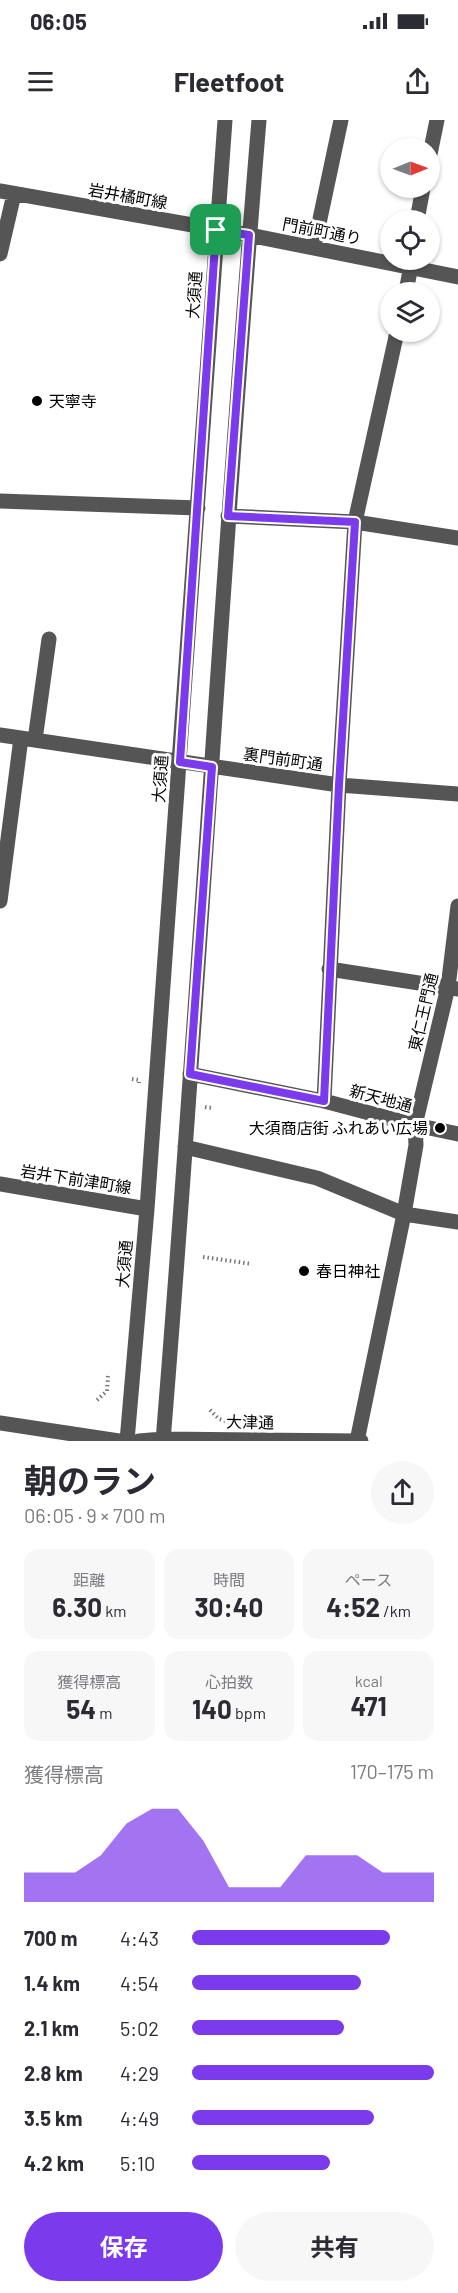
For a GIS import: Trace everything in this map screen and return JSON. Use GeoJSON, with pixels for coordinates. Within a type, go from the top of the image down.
{"type":"FeatureCollection","features":[{"type":"Feature","properties":{"kind":"street","name":"大須通"},"geometry":{"type":"LineString","coordinates":[[127,1441],[147,1209],[225,120]]}},
{"type":"Feature","properties":{"kind":"street"},"geometry":{"type":"LineString","coordinates":[[163,1440],[228,516],[259,120]]}},
{"type":"Feature","properties":{"kind":"street"},"geometry":{"type":"LineString","coordinates":[[314,248],[341,120]]}},
{"type":"Feature","properties":{"kind":"street"},"geometry":{"type":"LineString","coordinates":[[433,138],[437,120]]}},
{"type":"Feature","properties":{"kind":"street","name":"岩井橘町線"},"geometry":{"type":"LineString","coordinates":[[7,192],[249,235]]}},
{"type":"Feature","properties":{"kind":"street"},"geometry":{"type":"LineString","coordinates":[[0,254],[7,192]]}},
{"type":"Feature","properties":{"kind":"street","name":"門前町通り"},"geometry":{"type":"LineString","coordinates":[[249,235],[380,258]]}},
{"type":"Feature","properties":{"kind":"street","name":"門前町通り"},"geometry":{"type":"LineString","coordinates":[[435,270],[458,277]]}},
{"type":"Feature","properties":{"kind":"street"},"geometry":{"type":"LineString","coordinates":[[324,1101],[329,969],[355,522],[395,342]]}},
{"type":"Feature","properties":{"kind":"street"},"geometry":{"type":"LineString","coordinates":[[0,501],[198,508]]}},
{"type":"Feature","properties":{"kind":"street"},"geometry":{"type":"LineString","coordinates":[[228,516],[355,522],[458,537]]}},
{"type":"Feature","properties":{"kind":"street"},"geometry":{"type":"LineString","coordinates":[[0,901],[28,739],[49,639]]}},
{"type":"Feature","properties":{"kind":"street","name":"裏門前町通"},"geometry":{"type":"LineString","coordinates":[[0,735],[339,785],[458,794]]}},
{"type":"Feature","properties":{"kind":"street","name":"東仁王門通"},"geometry":{"type":"LineString","coordinates":[[357,1441],[404,1214],[416,1144],[415,1125],[453,988],[458,916]]}},
{"type":"Feature","properties":{"kind":"street"},"geometry":{"type":"LineString","coordinates":[[329,969],[453,988]]}},
{"type":"Feature","properties":{"kind":"street","name":"新天地通"},"geometry":{"type":"LineString","coordinates":[[190,1074],[324,1101],[458,1134]]}},
{"type":"Feature","properties":{"kind":"street"},"geometry":{"type":"LineString","coordinates":[[184,1147],[317,1178],[404,1214],[458,1222]]}},
{"type":"Feature","properties":{"kind":"street","name":"岩井下前津町線"},"geometry":{"type":"LineString","coordinates":[[0,1184],[147,1209]]}},
{"type":"Feature","properties":{"kind":"street"},"geometry":{"type":"LineString","coordinates":[[0,1424],[119,1441]]}},
{"type":"Feature","properties":{"kind":"street","name":"大津通"},"geometry":{"type":"LineString","coordinates":[[139,1441],[361,1441]]}},
{"type":"Feature","properties":{"kind":"path"},"geometry":{"type":"LineString","coordinates":[[204,1111],[205,1106],[213,1108]]}},
{"type":"Feature","properties":{"kind":"path"},"geometry":{"type":"LineString","coordinates":[[203,1257],[252,1264]]}},
{"type":"Feature","properties":{"kind":"path"},"geometry":{"type":"LineString","coordinates":[[97,1400],[107,1391],[108,1376]]}},
{"type":"Feature","properties":{"kind":"path"},"geometry":{"type":"LineString","coordinates":[[210,1410],[219,1419],[233,1423]]}},
{"type":"Feature","properties":{"kind":"place","name":"天寧寺"},"geometry":{"type":"Point","coordinates":[37,401]}},
{"type":"Feature","properties":{"kind":"place","name":"大須商店街 ふれあい広場"},"geometry":{"type":"Point","coordinates":[440,1128]}},
{"type":"Feature","properties":{"kind":"place","name":"春日神社"},"geometry":{"type":"Point","coordinates":[304,1271]}},
{"type":"Feature","properties":{"kind":"route"},"geometry":{"type":"LineString","coordinates":[[216,230],[249,235],[228,516],[355,522],[329,969],[324,1101],[190,1074],[212,767],[180,762],[216,230]]}}]}
